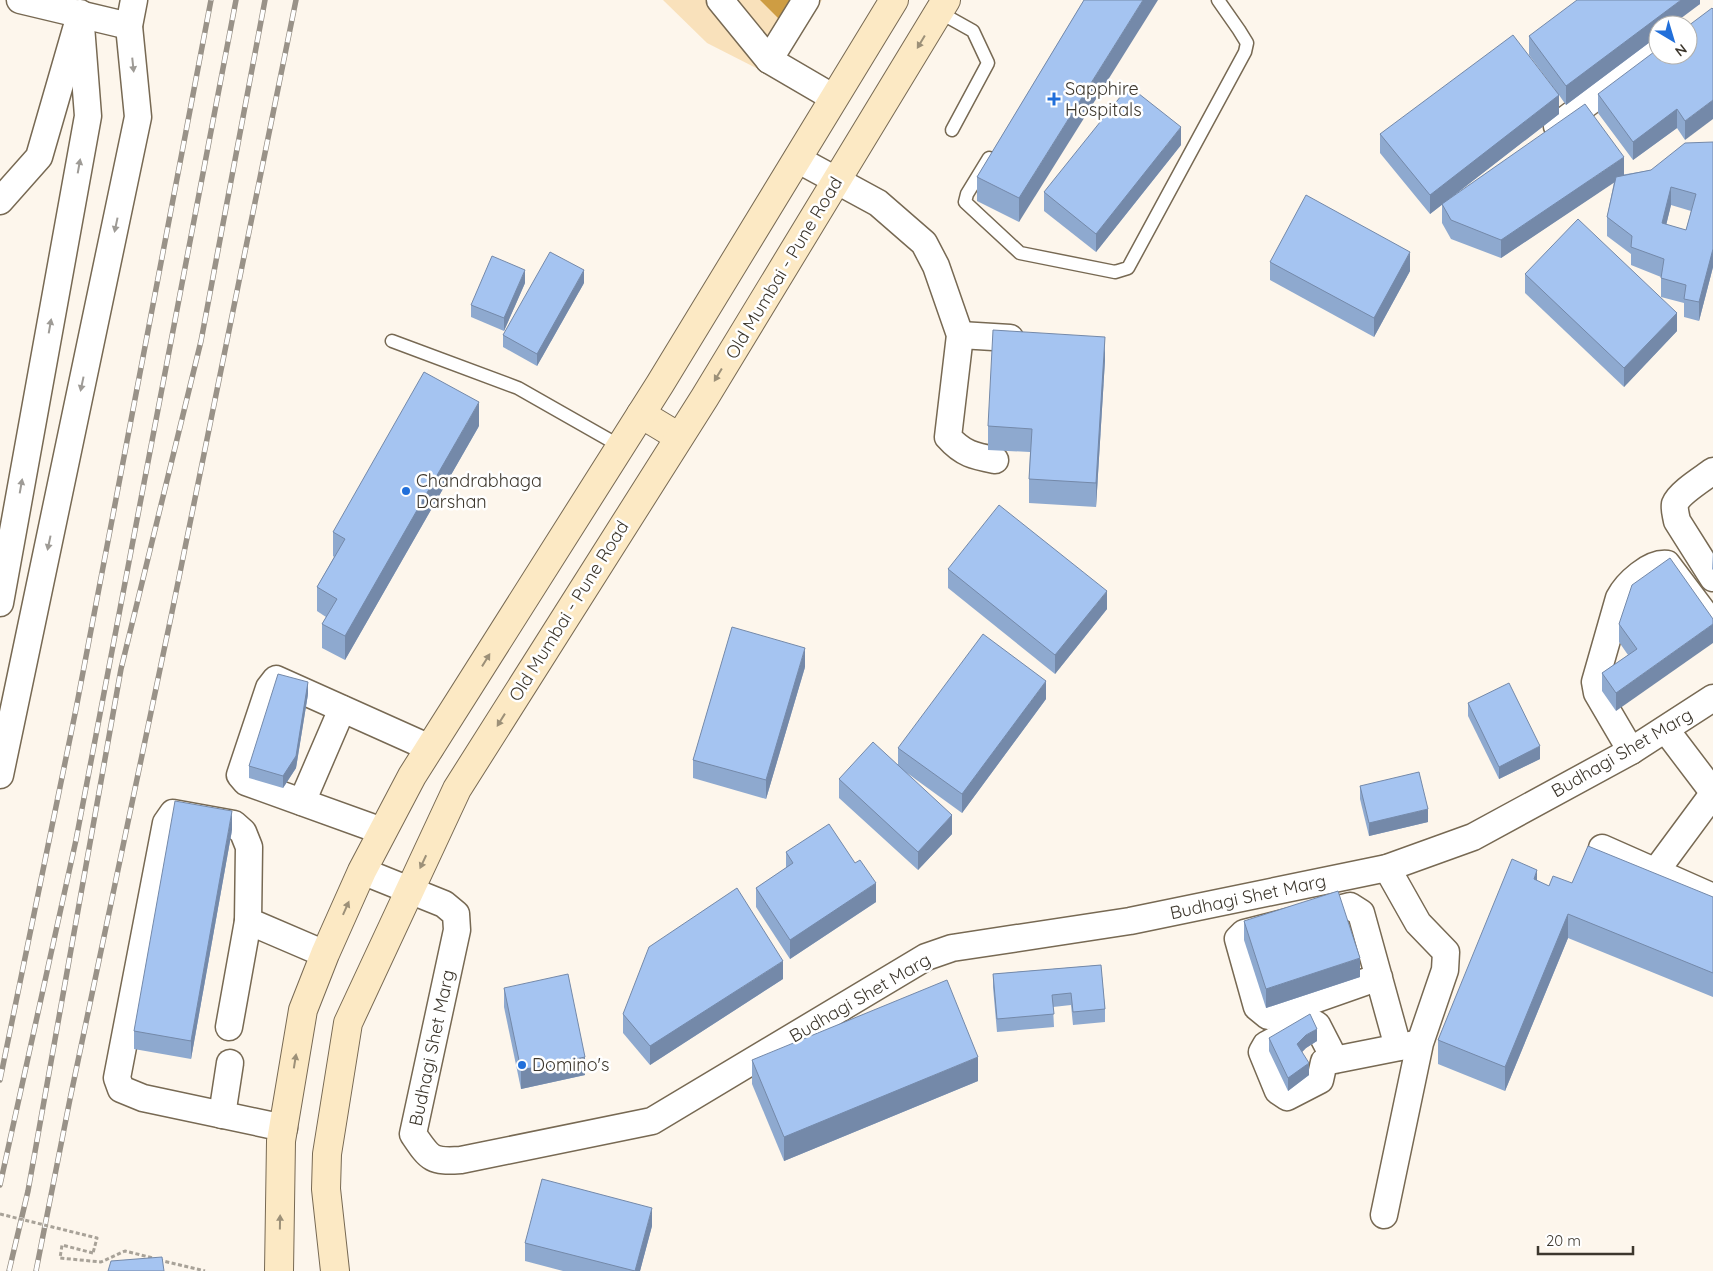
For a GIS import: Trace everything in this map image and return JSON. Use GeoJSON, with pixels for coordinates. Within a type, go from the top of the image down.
{"type":"FeatureCollection","features":[{"type":"Feature","properties":{"kind":"main road"},"geometry":{"type":"LineString","coordinates":[[279,1271],[281,1141],[303,1010],[325,954],[362,871],[412,776],[641,414],[894,0]]}},
{"type":"Feature","properties":{"kind":"main road","name":"Old Mumbai - Pune Road"},"geometry":{"type":"LineString","coordinates":[[335,1271],[326,1190],[326,1154],[348,1023],[457,789],[679,438],[943,6]]}},
{"type":"Feature","properties":{"kind":"main road"},"geometry":{"type":"LineString","coordinates":[[641,414],[679,438]]}},
{"type":"Feature","properties":{"kind":"street"},"geometry":{"type":"LineString","coordinates":[[20,0],[82,6],[129,26]]}},
{"type":"Feature","properties":{"kind":"street"},"geometry":{"type":"LineString","coordinates":[[0,775],[138,117],[129,26],[134,0]]}},
{"type":"Feature","properties":{"kind":"street"},"geometry":{"type":"LineString","coordinates":[[720,0],[769,60],[834,98]]}},
{"type":"Feature","properties":{"kind":"street"},"geometry":{"type":"LineString","coordinates":[[769,60],[806,0]]}},
{"type":"Feature","properties":{"kind":"street"},"geometry":{"type":"LineString","coordinates":[[0,201],[39,156],[82,6]]}},
{"type":"Feature","properties":{"kind":"street"},"geometry":{"type":"LineString","coordinates":[[0,603],[88,116],[82,6]]}},
{"type":"Feature","properties":{"kind":"street"},"geometry":{"type":"LineString","coordinates":[[1540,138],[1648,57]]}},
{"type":"Feature","properties":{"kind":"street"},"geometry":{"type":"LineString","coordinates":[[796,159],[878,203],[924,243],[936,266],[960,335],[948,437],[956,446],[971,456],[995,460]]}},
{"type":"Feature","properties":{"kind":"street"},"geometry":{"type":"LineString","coordinates":[[960,335],[1010,338]]}},
{"type":"Feature","properties":{"kind":"street"},"geometry":{"type":"LineString","coordinates":[[1713,471],[1679,498],[1675,504],[1677,521],[1713,578]]}},
{"type":"Feature","properties":{"kind":"street"},"geometry":{"type":"LineString","coordinates":[[1631,751],[1597,693],[1595,682],[1619,598],[1626,585],[1660,563],[1667,564],[1713,625]]}},
{"type":"Feature","properties":{"kind":"street"},"geometry":{"type":"LineString","coordinates":[[382,831],[246,782],[240,775],[269,688],[276,679],[430,748]]}},
{"type":"Feature","properties":{"kind":"street","name":"Budhagi Shet Marg"},"geometry":{"type":"LineString","coordinates":[[362,871],[444,904],[456,914],[457,930],[413,1134],[426,1154],[441,1161],[461,1160],[652,1121],[926,957],[952,948],[1130,921],[1387,868],[1473,837],[1631,751],[1713,698]]}},
{"type":"Feature","properties":{"kind":"street"},"geometry":{"type":"LineString","coordinates":[[302,802],[342,709]]}},
{"type":"Feature","properties":{"kind":"street"},"geometry":{"type":"LineString","coordinates":[[1656,871],[1713,793],[1666,730]]}},
{"type":"Feature","properties":{"kind":"street"},"geometry":{"type":"LineString","coordinates":[[229,1027],[248,921],[249,847],[243,832],[234,824],[173,813],[166,824],[117,1078],[121,1089],[143,1098],[284,1128]]}},
{"type":"Feature","properties":{"kind":"street"},"geometry":{"type":"LineString","coordinates":[[1602,848],[1656,871],[1707,886]]}},
{"type":"Feature","properties":{"kind":"street"},"geometry":{"type":"LineString","coordinates":[[1384,1216],[1409,1045],[1445,970],[1446,952],[1418,923],[1387,868]]}},
{"type":"Feature","properties":{"kind":"street"},"geometry":{"type":"LineString","coordinates":[[1379,977],[1301,1001],[1268,1016],[1257,1006],[1238,939],[1244,933],[1350,906],[1361,913],[1379,977],[1409,1045]]}},
{"type":"Feature","properties":{"kind":"street"},"geometry":{"type":"LineString","coordinates":[[248,921],[325,954]]}},
{"type":"Feature","properties":{"kind":"street"},"geometry":{"type":"LineString","coordinates":[[1335,1060],[1409,1045]]}},
{"type":"Feature","properties":{"kind":"street"},"geometry":{"type":"LineString","coordinates":[[222,1115],[230,1063]]}},
{"type":"Feature","properties":{"kind":"lane"},"geometry":{"type":"LineString","coordinates":[[998,143],[967,194],[965,202],[972,210],[1020,253],[1115,272],[1128,268],[1245,52],[1246,43],[1218,0]]}},
{"type":"Feature","properties":{"kind":"lane"},"geometry":{"type":"LineString","coordinates":[[943,6],[973,31],[988,63],[952,130]]}},
{"type":"Feature","properties":{"kind":"lane"},"geometry":{"type":"LineString","coordinates":[[392,341],[518,388],[620,446]]}},
{"type":"Feature","properties":{"kind":"path"},"geometry":{"type":"LineString","coordinates":[[0,1214],[97,1238],[94,1253],[62,1246],[60,1258],[101,1262],[125,1252],[205,1271]]}},
{"type":"Feature","properties":{"kind":"shaded area"},"geometry":{"type":"Polygon","coordinates":[[[663,0],[822,0],[774,77],[707,43],[663,0]]]}},
{"type":"Feature","properties":{"kind":"shaded area"},"geometry":{"type":"Polygon","coordinates":[[[760,0],[797,0],[782,22],[760,0]]]}},
{"type":"Feature","properties":{"kind":"building"},"geometry":{"type":"Polygon","coordinates":[[[1084,0],[1143,0],[1019,198],[977,177],[1084,0]]]}},
{"type":"Feature","properties":{"kind":"building"},"geometry":{"type":"Polygon","coordinates":[[[1577,0],[1681,0],[1661,15],[1648,15],[1648,25],[1566,86],[1529,36],[1577,0]]]}},
{"type":"Feature","properties":{"kind":"building"},"geometry":{"type":"Polygon","coordinates":[[[1713,9],[1713,100],[1685,121],[1677,109],[1633,142],[1598,94],[1648,56],[1648,65],[1698,65],[1698,18],[1713,9]]]}},
{"type":"Feature","properties":{"kind":"building"},"geometry":{"type":"Polygon","coordinates":[[[1513,35],[1559,95],[1430,195],[1380,134],[1513,35]]]}},
{"type":"Feature","properties":{"kind":"building"},"geometry":{"type":"Polygon","coordinates":[[[1129,86],[1181,127],[1096,234],[1044,192],[1129,86]]]}},
{"type":"Feature","properties":{"kind":"building"},"geometry":{"type":"Polygon","coordinates":[[[1585,104],[1624,157],[1501,240],[1451,220],[1442,204],[1585,104]]]}},
{"type":"Feature","properties":{"kind":"building"},"geometry":{"type":"Polygon","coordinates":[[[1713,142],[1713,249],[1699,302],[1684,299],[1686,285],[1661,278],[1664,259],[1631,247],[1632,236],[1607,217],[1616,177],[1651,170],[1685,143],[1713,142]],[[1671,187],[1662,223],[1686,230],[1696,194],[1671,187]]]}},
{"type":"Feature","properties":{"kind":"building"},"geometry":{"type":"Polygon","coordinates":[[[1306,195],[1410,252],[1374,318],[1270,262],[1306,195]]]}},
{"type":"Feature","properties":{"kind":"building"},"geometry":{"type":"Polygon","coordinates":[[[1578,219],[1677,313],[1624,368],[1525,274],[1578,219]]]}},
{"type":"Feature","properties":{"kind":"building"},"geometry":{"type":"Polygon","coordinates":[[[550,252],[584,270],[537,354],[503,335],[550,252]]]}},
{"type":"Feature","properties":{"kind":"building"},"geometry":{"type":"Polygon","coordinates":[[[492,256],[525,270],[504,318],[471,305],[492,256]]]}},
{"type":"Feature","properties":{"kind":"building"},"geometry":{"type":"Polygon","coordinates":[[[993,330],[1105,337],[1096,483],[1029,479],[1032,429],[988,426],[993,330]]]}},
{"type":"Feature","properties":{"kind":"building","name":"Chandrabhaga Darshan"},"geometry":{"type":"Polygon","coordinates":[[[424,372],[479,402],[345,636],[322,624],[337,599],[317,587],[345,539],[333,532],[424,372]]]}},
{"type":"Feature","properties":{"kind":"building"},"geometry":{"type":"Polygon","coordinates":[[[999,505],[1107,591],[1055,655],[948,569],[999,505]]]}},
{"type":"Feature","properties":{"kind":"building"},"geometry":{"type":"Polygon","coordinates":[[[1670,558],[1713,619],[1713,624],[1616,693],[1602,673],[1637,649],[1619,624],[1632,585],[1670,558]]]}},
{"type":"Feature","properties":{"kind":"building"},"geometry":{"type":"Polygon","coordinates":[[[732,627],[805,648],[766,780],[693,760],[732,627]]]}},
{"type":"Feature","properties":{"kind":"building"},"geometry":{"type":"Polygon","coordinates":[[[983,634],[1046,681],[962,794],[898,748],[983,634]]]}},
{"type":"Feature","properties":{"kind":"building"},"geometry":{"type":"Polygon","coordinates":[[[278,674],[308,682],[296,756],[283,776],[249,766],[278,674]]]}},
{"type":"Feature","properties":{"kind":"building"},"geometry":{"type":"Polygon","coordinates":[[[1509,683],[1540,746],[1499,767],[1468,703],[1509,683]]]}},
{"type":"Feature","properties":{"kind":"building"},"geometry":{"type":"Polygon","coordinates":[[[873,742],[952,815],[918,852],[839,779],[873,742]]]}},
{"type":"Feature","properties":{"kind":"building"},"geometry":{"type":"Polygon","coordinates":[[[1419,772],[1428,809],[1369,823],[1360,786],[1419,772]]]}},
{"type":"Feature","properties":{"kind":"building"},"geometry":{"type":"Polygon","coordinates":[[[175,801],[232,811],[191,1041],[134,1031],[175,801]]]}},
{"type":"Feature","properties":{"kind":"building"},"geometry":{"type":"Polygon","coordinates":[[[829,824],[855,863],[860,860],[876,883],[790,940],[756,888],[793,863],[786,852],[829,824]]]}},
{"type":"Feature","properties":{"kind":"building"},"geometry":{"type":"Polygon","coordinates":[[[1588,846],[1713,897],[1713,973],[1568,914],[1505,1067],[1438,1040],[1512,859],[1537,870],[1534,879],[1549,886],[1553,876],[1572,883],[1588,846]]]}},
{"type":"Feature","properties":{"kind":"building"},"geometry":{"type":"Polygon","coordinates":[[[737,888],[783,961],[650,1046],[623,1014],[649,947],[737,888]]]}},
{"type":"Feature","properties":{"kind":"building"},"geometry":{"type":"Polygon","coordinates":[[[1338,891],[1360,958],[1266,989],[1244,921],[1338,891]]]}},
{"type":"Feature","properties":{"kind":"building"},"geometry":{"type":"Polygon","coordinates":[[[1101,965],[1105,1009],[1073,1012],[1071,993],[1052,995],[1054,1014],[997,1019],[993,974],[1101,965]]]}},
{"type":"Feature","properties":{"kind":"building"},"geometry":{"type":"Polygon","coordinates":[[[568,974],[585,1057],[521,1070],[504,988],[568,974]]]}},
{"type":"Feature","properties":{"kind":"building"},"geometry":{"type":"Polygon","coordinates":[[[947,980],[978,1057],[784,1137],[752,1060],[947,980]]]}},
{"type":"Feature","properties":{"kind":"building"},"geometry":{"type":"Polygon","coordinates":[[[1310,1014],[1317,1029],[1306,1035],[1297,1044],[1309,1063],[1288,1078],[1269,1038],[1310,1014]]]}},
{"type":"Feature","properties":{"kind":"building"},"geometry":{"type":"Polygon","coordinates":[[[542,1179],[652,1208],[635,1271],[525,1243],[542,1179]]]}},
{"type":"Feature","properties":{"kind":"building"},"geometry":{"type":"Polygon","coordinates":[[[162,1257],[164,1271],[108,1271],[111,1261],[162,1257]]]}},
{"type":"Feature","properties":{"kind":"railway"},"geometry":{"type":"LineString","coordinates":[[0,1080],[76,709],[211,0]]}},
{"type":"Feature","properties":{"kind":"railway"},"geometry":{"type":"LineString","coordinates":[[0,1185],[76,840],[236,0]]}},
{"type":"Feature","properties":{"kind":"railway"},"geometry":{"type":"LineString","coordinates":[[9,1271],[28,1191],[121,669],[201,341],[265,0]]}},
{"type":"Feature","properties":{"kind":"railway"},"geometry":{"type":"LineString","coordinates":[[36,1271],[296,0]]}},
{"type":"Feature","properties":{"kind":"place","name":"Sapphire Hospitals"},"geometry":{"type":"Point","coordinates":[1054,99]}},
{"type":"Feature","properties":{"kind":"place","name":"Chandrabhaga Darshan"},"geometry":{"type":"Point","coordinates":[406,491]}},
{"type":"Feature","properties":{"kind":"place","name":"Domino's"},"geometry":{"type":"Point","coordinates":[522,1065]}}]}
